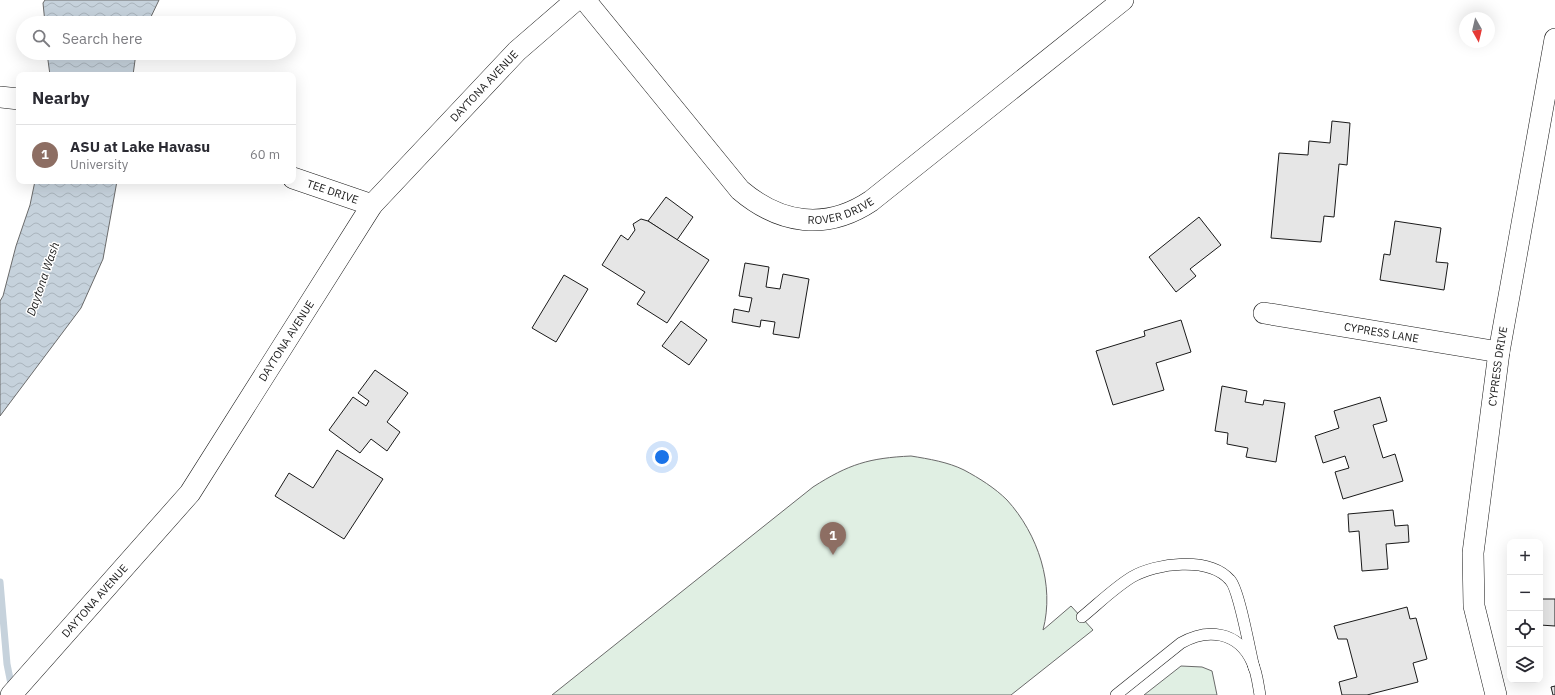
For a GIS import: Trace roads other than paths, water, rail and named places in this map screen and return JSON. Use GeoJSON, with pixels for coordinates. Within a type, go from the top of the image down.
{"type":"FeatureCollection","features":[{"type":"Feature","properties":{"kind":"street","name":"DAYTONA AVENUE"},"geometry":{"type":"LineString","coordinates":[[11,695],[190,493],[372,205],[517,51],[576,0]]}},
{"type":"Feature","properties":{"kind":"street","name":"ROVER DRIVE"},"geometry":{"type":"LineString","coordinates":[[585,0],[740,190],[753,201],[775,213],[791,218],[816,220],[833,218],[849,213],[871,201],[1123,0]]}},
{"type":"Feature","properties":{"kind":"street","name":"CYPRESS DRIVE"},"geometry":{"type":"LineString","coordinates":[[1496,695],[1474,606],[1473,553],[1499,352],[1555,39]]}},
{"type":"Feature","properties":{"kind":"street"},"geometry":{"type":"LineString","coordinates":[[0,97],[16,99]]}},
{"type":"Feature","properties":{"kind":"street","name":"TEE DRIVE"},"geometry":{"type":"LineString","coordinates":[[296,179],[372,205]]}},
{"type":"Feature","properties":{"kind":"street","name":"CYPRESS LANE"},"geometry":{"type":"LineString","coordinates":[[1264,313],[1499,352]]}},
{"type":"Feature","properties":{"kind":"lane"},"geometry":{"type":"LineString","coordinates":[[1082,617],[1127,580],[1144,571],[1159,567],[1179,565],[1202,565],[1209,567],[1226,576],[1233,584],[1239,602],[1260,695]]}},
{"type":"Feature","properties":{"kind":"lane"},"geometry":{"type":"LineString","coordinates":[[1116,695],[1181,643],[1199,635],[1216,634],[1234,641],[1247,653],[1254,668]]}},
{"type":"Feature","properties":{"kind":"water"},"geometry":{"type":"Polygon","coordinates":[[[45,0],[159,0],[151,16],[44,16],[43,3],[45,0]]]}},
{"type":"Feature","properties":{"kind":"water"},"geometry":{"type":"Polygon","coordinates":[[[48,60],[135,60],[133,72],[50,72],[48,60]]]}},
{"type":"Feature","properties":{"kind":"water","name":"Daytona Wash"},"geometry":{"type":"Polygon","coordinates":[[[34,184],[116,184],[103,259],[81,308],[0,416],[0,301],[3,296],[16,246],[30,205],[34,184]]]}},
{"type":"Feature","properties":{"kind":"waterway"},"geometry":{"type":"LineString","coordinates":[[0,582],[7,664],[12,689]]}},
{"type":"Feature","properties":{"kind":"place","name":"ASU at Lake Havasu"},"geometry":{"type":"Point","coordinates":[833,555]}}]}
